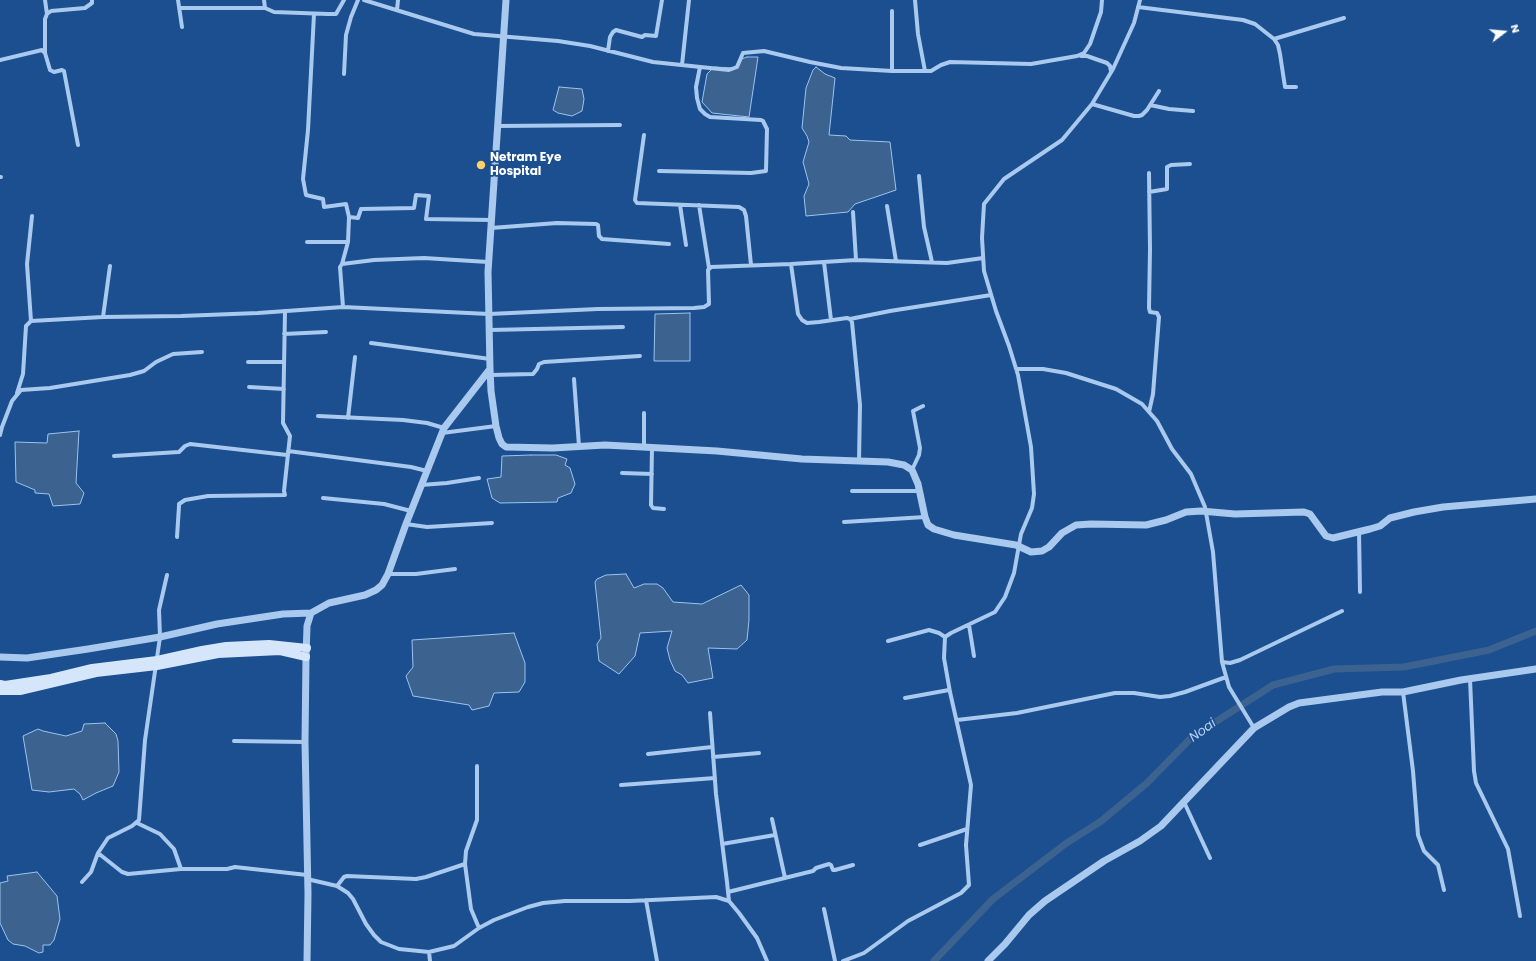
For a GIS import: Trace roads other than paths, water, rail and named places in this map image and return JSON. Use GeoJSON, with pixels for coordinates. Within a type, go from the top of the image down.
{"type":"FeatureCollection","features":[{"type":"Feature","properties":{"kind":"main road"},"geometry":{"type":"LineString","coordinates":[[0,684],[5,685],[51,678],[92,668],[157,663],[202,650],[226,646],[269,644],[307,648]]}},
{"type":"Feature","properties":{"kind":"main road"},"geometry":{"type":"LineString","coordinates":[[0,691],[20,691],[96,673],[218,654],[280,651],[306,657]]}},
{"type":"Feature","properties":{"kind":"street"},"geometry":{"type":"LineString","coordinates":[[45,0],[47,14],[45,19],[46,52],[50,70],[54,72],[62,70],[65,74],[78,145]]}},
{"type":"Feature","properties":{"kind":"street"},"geometry":{"type":"LineString","coordinates":[[47,14],[51,11],[85,8],[92,3],[92,0]]}},
{"type":"Feature","properties":{"kind":"street"},"geometry":{"type":"LineString","coordinates":[[178,0],[182,27]]}},
{"type":"Feature","properties":{"kind":"street"},"geometry":{"type":"LineString","coordinates":[[264,0],[265,8]]}},
{"type":"Feature","properties":{"kind":"street"},"geometry":{"type":"LineString","coordinates":[[179,8],[265,8],[274,12],[336,14],[344,0]]}},
{"type":"Feature","properties":{"kind":"street"},"geometry":{"type":"LineString","coordinates":[[344,74],[346,35],[351,16],[358,0]]}},
{"type":"Feature","properties":{"kind":"street"},"geometry":{"type":"LineString","coordinates":[[364,0],[474,34],[558,41],[590,46],[643,61],[729,70],[737,67],[743,53],[764,51],[841,68],[892,71],[931,71],[950,62],[1031,64],[1077,56],[1087,56],[1107,63],[1110,66],[1111,71]]}},
{"type":"Feature","properties":{"kind":"street"},"geometry":{"type":"LineString","coordinates":[[397,10],[398,0]]}},
{"type":"Feature","properties":{"kind":"street"},"geometry":{"type":"LineString","coordinates":[[506,0],[487,291],[490,330],[490,372],[496,426],[499,438],[502,444],[506,447],[546,448],[605,445],[717,451],[802,459],[888,462],[904,465],[912,470],[920,491],[928,525],[934,529],[954,534],[1016,545],[1031,552],[1042,551],[1049,547],[1062,533],[1076,525],[1146,525],[1166,520],[1186,512],[1235,514],[1304,512],[1310,514],[1326,536],[1333,538],[1380,526],[1390,518],[1414,512],[1443,507],[1536,499]]}},
{"type":"Feature","properties":{"kind":"street"},"geometry":{"type":"LineString","coordinates":[[608,51],[610,37],[612,32],[616,30],[642,37],[646,34],[656,36],[662,0]]}},
{"type":"Feature","properties":{"kind":"street"},"geometry":{"type":"LineString","coordinates":[[682,65],[689,0]]}},
{"type":"Feature","properties":{"kind":"street"},"geometry":{"type":"LineString","coordinates":[[915,0],[918,34],[925,71]]}},
{"type":"Feature","properties":{"kind":"street"},"geometry":{"type":"LineString","coordinates":[[1077,56],[1084,53],[1090,44],[1101,12],[1102,0]]}},
{"type":"Feature","properties":{"kind":"street"},"geometry":{"type":"LineString","coordinates":[[944,637],[995,612],[1005,597],[1014,573],[1021,534],[1032,508],[1034,494],[1031,447],[1016,369],[984,271],[982,238],[984,204],[1004,179],[1062,140],[1092,104],[1111,71],[1134,23],[1140,0]]}},
{"type":"Feature","properties":{"kind":"street"},"geometry":{"type":"LineString","coordinates":[[1138,7],[1243,20],[1255,24],[1274,39],[1280,54],[1285,86],[1296,86]]}},
{"type":"Feature","properties":{"kind":"street"},"geometry":{"type":"LineString","coordinates":[[892,11],[892,71]]}},
{"type":"Feature","properties":{"kind":"street"},"geometry":{"type":"LineString","coordinates":[[314,14],[308,130],[303,179],[306,195],[323,199],[324,207],[346,204],[349,217],[348,242],[340,267],[343,307]]}},
{"type":"Feature","properties":{"kind":"street"},"geometry":{"type":"LineString","coordinates":[[1274,39],[1344,18]]}},
{"type":"Feature","properties":{"kind":"street"},"geometry":{"type":"LineString","coordinates":[[0,60],[36,50],[46,52]]}},
{"type":"Feature","properties":{"kind":"street"},"geometry":{"type":"LineString","coordinates":[[659,171],[751,173],[766,171],[767,129],[763,121],[710,117],[704,114],[696,98],[696,87],[700,67]]}},
{"type":"Feature","properties":{"kind":"street"},"geometry":{"type":"LineString","coordinates":[[1092,104],[1139,116],[1144,113],[1159,91]]}},
{"type":"Feature","properties":{"kind":"street"},"geometry":{"type":"LineString","coordinates":[[1150,105],[1169,109],[1193,111]]}},
{"type":"Feature","properties":{"kind":"street"},"geometry":{"type":"LineString","coordinates":[[497,126],[620,125]]}},
{"type":"Feature","properties":{"kind":"street"},"geometry":{"type":"LineString","coordinates":[[644,135],[635,200],[637,203],[739,207],[744,210],[746,216],[751,265]]}},
{"type":"Feature","properties":{"kind":"street"},"geometry":{"type":"LineString","coordinates":[[1149,192],[1167,189],[1167,167],[1190,164]]}},
{"type":"Feature","properties":{"kind":"street"},"geometry":{"type":"LineString","coordinates":[[1148,412],[1153,394],[1159,317],[1157,313],[1150,312],[1149,308],[1149,173]]}},
{"type":"Feature","properties":{"kind":"street"},"geometry":{"type":"LineString","coordinates":[[919,176],[924,226],[932,262]]}},
{"type":"Feature","properties":{"kind":"street"},"geometry":{"type":"LineString","coordinates":[[349,217],[358,218],[361,209],[414,208],[416,195],[429,196],[426,219],[492,220]]}},
{"type":"Feature","properties":{"kind":"street"},"geometry":{"type":"LineString","coordinates":[[680,205],[686,245]]}},
{"type":"Feature","properties":{"kind":"street"},"geometry":{"type":"LineString","coordinates":[[0,435],[23,374],[26,326],[31,321],[103,317],[181,316],[343,307],[488,314],[598,309],[668,309],[704,307],[709,304],[709,268],[699,205]]}},
{"type":"Feature","properties":{"kind":"street"},"geometry":{"type":"LineString","coordinates":[[887,206],[896,261]]}},
{"type":"Feature","properties":{"kind":"street"},"geometry":{"type":"LineString","coordinates":[[853,212],[856,260]]}},
{"type":"Feature","properties":{"kind":"street"},"geometry":{"type":"LineString","coordinates":[[31,321],[26,264],[32,216]]}},
{"type":"Feature","properties":{"kind":"street"},"geometry":{"type":"LineString","coordinates":[[491,228],[557,224],[596,224],[598,225],[599,236],[602,239],[669,244]]}},
{"type":"Feature","properties":{"kind":"street"},"geometry":{"type":"LineString","coordinates":[[307,242],[348,242]]}},
{"type":"Feature","properties":{"kind":"street"},"geometry":{"type":"LineString","coordinates":[[342,264],[374,260],[424,258],[488,262]]}},
{"type":"Feature","properties":{"kind":"street"},"geometry":{"type":"LineString","coordinates":[[709,268],[856,260],[964,262],[983,258]]}},
{"type":"Feature","properties":{"kind":"street"},"geometry":{"type":"LineString","coordinates":[[824,262],[831,320]]}},
{"type":"Feature","properties":{"kind":"street"},"geometry":{"type":"LineString","coordinates":[[791,264],[798,314],[802,320],[807,323],[850,319],[890,310],[991,295]]}},
{"type":"Feature","properties":{"kind":"street"},"geometry":{"type":"LineString","coordinates":[[103,317],[110,266]]}},
{"type":"Feature","properties":{"kind":"street"},"geometry":{"type":"LineString","coordinates":[[178,536],[179,504],[185,500],[208,496],[285,495],[284,491],[290,436],[283,423],[284,311]]}},
{"type":"Feature","properties":{"kind":"street"},"geometry":{"type":"LineString","coordinates":[[850,319],[860,405],[859,461]]}},
{"type":"Feature","properties":{"kind":"street"},"geometry":{"type":"LineString","coordinates":[[490,330],[623,327]]}},
{"type":"Feature","properties":{"kind":"street"},"geometry":{"type":"LineString","coordinates":[[284,334],[326,332]]}},
{"type":"Feature","properties":{"kind":"street"},"geometry":{"type":"LineString","coordinates":[[371,343],[490,359]]}},
{"type":"Feature","properties":{"kind":"street"},"geometry":{"type":"LineString","coordinates":[[17,393],[25,389],[50,388],[137,373],[174,354],[202,352]]}},
{"type":"Feature","properties":{"kind":"street"},"geometry":{"type":"LineString","coordinates":[[490,372],[533,374],[539,364],[544,362],[640,356]]}},
{"type":"Feature","properties":{"kind":"street"},"geometry":{"type":"LineString","coordinates":[[348,418],[355,357]]}},
{"type":"Feature","properties":{"kind":"street"},"geometry":{"type":"LineString","coordinates":[[248,362],[284,362]]}},
{"type":"Feature","properties":{"kind":"street"},"geometry":{"type":"LineString","coordinates":[[1016,369],[1043,368],[1079,377],[1116,389],[1142,404],[1157,421],[1172,449],[1191,474],[1205,512],[1213,552],[1222,662],[1229,687],[1254,728]]}},
{"type":"Feature","properties":{"kind":"street"},"geometry":{"type":"LineString","coordinates":[[0,657],[27,658],[160,637],[217,624],[283,614],[312,613],[329,604],[376,590],[382,585],[388,574],[443,430],[490,372]]}},
{"type":"Feature","properties":{"kind":"street"},"geometry":{"type":"LineString","coordinates":[[574,380],[579,446]]}},
{"type":"Feature","properties":{"kind":"street"},"geometry":{"type":"LineString","coordinates":[[249,387],[284,389]]}},
{"type":"Feature","properties":{"kind":"street"},"geometry":{"type":"LineString","coordinates":[[912,470],[919,455],[920,448],[913,411],[923,406]]}},
{"type":"Feature","properties":{"kind":"street"},"geometry":{"type":"LineString","coordinates":[[644,414],[644,447]]}},
{"type":"Feature","properties":{"kind":"street"},"geometry":{"type":"LineString","coordinates":[[318,416],[348,418],[369,417],[403,420],[427,423],[443,430],[496,426]]}},
{"type":"Feature","properties":{"kind":"street"},"geometry":{"type":"LineString","coordinates":[[114,456],[179,452],[185,446],[190,444],[411,467],[427,471]]}},
{"type":"Feature","properties":{"kind":"street"},"geometry":{"type":"LineString","coordinates":[[652,448],[652,506],[653,508],[664,509]]}},
{"type":"Feature","properties":{"kind":"street"},"geometry":{"type":"LineString","coordinates":[[622,473],[652,474]]}},
{"type":"Feature","properties":{"kind":"street"},"geometry":{"type":"LineString","coordinates":[[421,485],[479,478]]}},
{"type":"Feature","properties":{"kind":"street"},"geometry":{"type":"LineString","coordinates":[[852,491],[920,491]]}},
{"type":"Feature","properties":{"kind":"street"},"geometry":{"type":"LineString","coordinates":[[323,498],[384,504],[411,511]]}},
{"type":"Feature","properties":{"kind":"street"},"geometry":{"type":"LineString","coordinates":[[844,522],[925,517]]}},
{"type":"Feature","properties":{"kind":"street"},"geometry":{"type":"LineString","coordinates":[[406,524],[427,527],[492,523]]}},
{"type":"Feature","properties":{"kind":"street"},"geometry":{"type":"LineString","coordinates":[[1359,531],[1360,592]]}},
{"type":"Feature","properties":{"kind":"street"},"geometry":{"type":"LineString","coordinates":[[388,574],[416,574],[455,569]]}},
{"type":"Feature","properties":{"kind":"street"},"geometry":{"type":"LineString","coordinates":[[82,882],[91,872],[98,853],[108,838],[137,823],[140,816],[145,740],[157,663],[160,637],[160,610],[166,574]]}},
{"type":"Feature","properties":{"kind":"street"},"geometry":{"type":"LineString","coordinates":[[1222,662],[1230,663],[1250,656],[1342,611]]}},
{"type":"Feature","properties":{"kind":"street"},"geometry":{"type":"LineString","coordinates":[[307,961],[305,742],[306,657],[307,626],[312,613]]}},
{"type":"Feature","properties":{"kind":"street"},"geometry":{"type":"LineString","coordinates":[[969,625],[974,656]]}},
{"type":"Feature","properties":{"kind":"street"},"geometry":{"type":"LineString","coordinates":[[843,961],[864,953],[908,921],[961,894],[968,885],[966,845],[970,785],[957,720],[949,690],[944,658],[944,637],[940,633],[929,630],[888,641]]}},
{"type":"Feature","properties":{"kind":"street"},"geometry":{"type":"LineString","coordinates":[[988,961],[1005,944],[1029,915],[1045,901],[1104,861],[1140,841],[1161,826],[1254,728],[1283,711],[1299,703],[1382,692],[1403,692],[1470,678],[1536,669]]}},
{"type":"Feature","properties":{"kind":"street"},"geometry":{"type":"LineString","coordinates":[[957,720],[1017,713],[1122,692],[1160,697],[1170,696],[1226,677]]}},
{"type":"Feature","properties":{"kind":"street"},"geometry":{"type":"LineString","coordinates":[[1470,678],[1474,771],[1476,783],[1508,848],[1520,916]]}},
{"type":"Feature","properties":{"kind":"street"},"geometry":{"type":"LineString","coordinates":[[905,698],[949,690]]}},
{"type":"Feature","properties":{"kind":"street"},"geometry":{"type":"LineString","coordinates":[[1403,692],[1413,770],[1418,835],[1424,850],[1438,865],[1444,890]]}},
{"type":"Feature","properties":{"kind":"street"},"geometry":{"type":"LineString","coordinates":[[710,713],[715,778],[729,901]]}},
{"type":"Feature","properties":{"kind":"street"},"geometry":{"type":"LineString","coordinates":[[234,741],[305,742]]}},
{"type":"Feature","properties":{"kind":"street"},"geometry":{"type":"LineString","coordinates":[[648,754],[712,748]]}},
{"type":"Feature","properties":{"kind":"street"},"geometry":{"type":"LineString","coordinates":[[713,757],[759,753]]}},
{"type":"Feature","properties":{"kind":"street"},"geometry":{"type":"LineString","coordinates":[[477,766],[477,820],[466,851],[465,864],[471,909],[479,928]]}},
{"type":"Feature","properties":{"kind":"street"},"geometry":{"type":"LineString","coordinates":[[621,785],[715,778]]}},
{"type":"Feature","properties":{"kind":"street"},"geometry":{"type":"LineString","coordinates":[[1184,802],[1210,858]]}},
{"type":"Feature","properties":{"kind":"street"},"geometry":{"type":"LineString","coordinates":[[772,819],[785,878]]}},
{"type":"Feature","properties":{"kind":"street"},"geometry":{"type":"LineString","coordinates":[[137,823],[160,834],[174,849],[181,869]]}},
{"type":"Feature","properties":{"kind":"street"},"geometry":{"type":"LineString","coordinates":[[920,845],[967,829]]}},
{"type":"Feature","properties":{"kind":"street"},"geometry":{"type":"LineString","coordinates":[[722,844],[775,835]]}},
{"type":"Feature","properties":{"kind":"street"},"geometry":{"type":"LineString","coordinates":[[98,853],[125,874],[181,869],[227,869],[235,867],[307,877],[337,886],[348,893],[353,899],[366,924],[381,942],[399,949],[429,952],[454,946],[479,928],[494,920],[543,903],[565,900],[646,900],[716,896],[729,901],[750,927],[767,961]]}},
{"type":"Feature","properties":{"kind":"street"},"geometry":{"type":"LineString","coordinates":[[337,886],[344,877],[347,876],[416,879],[465,864]]}},
{"type":"Feature","properties":{"kind":"street"},"geometry":{"type":"LineString","coordinates":[[728,892],[813,871],[816,868],[829,864],[833,870],[853,865]]}},
{"type":"Feature","properties":{"kind":"street"},"geometry":{"type":"LineString","coordinates":[[646,900],[657,961]]}},
{"type":"Feature","properties":{"kind":"street"},"geometry":{"type":"LineString","coordinates":[[824,909],[835,961]]}},
{"type":"Feature","properties":{"kind":"street"},"geometry":{"type":"LineString","coordinates":[[429,952],[430,961]]}},
{"type":"Feature","properties":{"kind":"water"},"geometry":{"type":"Polygon","coordinates":[[[747,57],[758,57],[749,117],[712,113],[702,102],[707,74],[714,67],[735,68],[739,60],[747,57]]]}},
{"type":"Feature","properties":{"kind":"water"},"geometry":{"type":"Polygon","coordinates":[[[816,67],[825,74],[835,78],[829,135],[846,136],[850,140],[890,142],[896,190],[855,204],[848,212],[806,216],[804,196],[809,184],[803,162],[809,142],[802,128],[806,88],[813,70],[816,67]]]}},
{"type":"Feature","properties":{"kind":"water"},"geometry":{"type":"Polygon","coordinates":[[[559,87],[582,89],[584,99],[582,111],[572,116],[558,113],[553,110],[559,87]]]}},
{"type":"Feature","properties":{"kind":"water"},"geometry":{"type":"Polygon","coordinates":[[[690,313],[690,361],[654,361],[655,314],[690,313]]]}},
{"type":"Feature","properties":{"kind":"water"},"geometry":{"type":"Polygon","coordinates":[[[79,431],[76,483],[84,493],[80,504],[53,506],[49,494],[35,493],[35,490],[16,482],[15,442],[47,443],[48,434],[79,431]]]}},
{"type":"Feature","properties":{"kind":"water"},"geometry":{"type":"Polygon","coordinates":[[[556,455],[567,459],[565,465],[570,468],[575,484],[571,493],[558,498],[557,502],[500,503],[492,498],[487,479],[501,477],[502,456],[556,455]]]}},
{"type":"Feature","properties":{"kind":"water"},"geometry":{"type":"Polygon","coordinates":[[[626,574],[634,588],[644,584],[657,584],[663,588],[673,602],[702,604],[741,585],[749,595],[747,640],[737,649],[708,648],[713,678],[688,683],[682,675],[675,671],[670,660],[667,648],[672,631],[640,633],[635,656],[619,674],[599,661],[597,644],[601,638],[595,582],[597,579],[606,575],[626,574]]]}},
{"type":"Feature","properties":{"kind":"water"},"geometry":{"type":"Polygon","coordinates":[[[514,633],[525,663],[525,682],[519,692],[494,693],[489,706],[472,710],[469,705],[413,696],[406,676],[413,667],[412,640],[514,633]]]}},
{"type":"Feature","properties":{"kind":"water"},"geometry":{"type":"Polygon","coordinates":[[[105,723],[116,734],[118,741],[119,772],[113,786],[83,800],[80,794],[74,789],[49,792],[32,790],[23,736],[38,729],[66,736],[82,731],[84,724],[105,723]]]}},
{"type":"Feature","properties":{"kind":"water"},"geometry":{"type":"Polygon","coordinates":[[[37,872],[57,896],[60,919],[54,940],[50,945],[43,945],[43,952],[39,953],[25,946],[13,944],[8,940],[0,923],[0,883],[8,881],[7,876],[37,872]]]}},
{"type":"Feature","properties":{"kind":"waterway","name":"Noai"},"geometry":{"type":"LineString","coordinates":[[934,961],[993,899],[1068,842],[1100,822],[1147,783],[1192,737],[1273,685],[1334,669],[1404,667],[1489,650],[1536,631]]}},
{"type":"Feature","properties":{"kind":"place","name":"Netram Eye Hospital"},"geometry":{"type":"Point","coordinates":[481,165]}}]}
